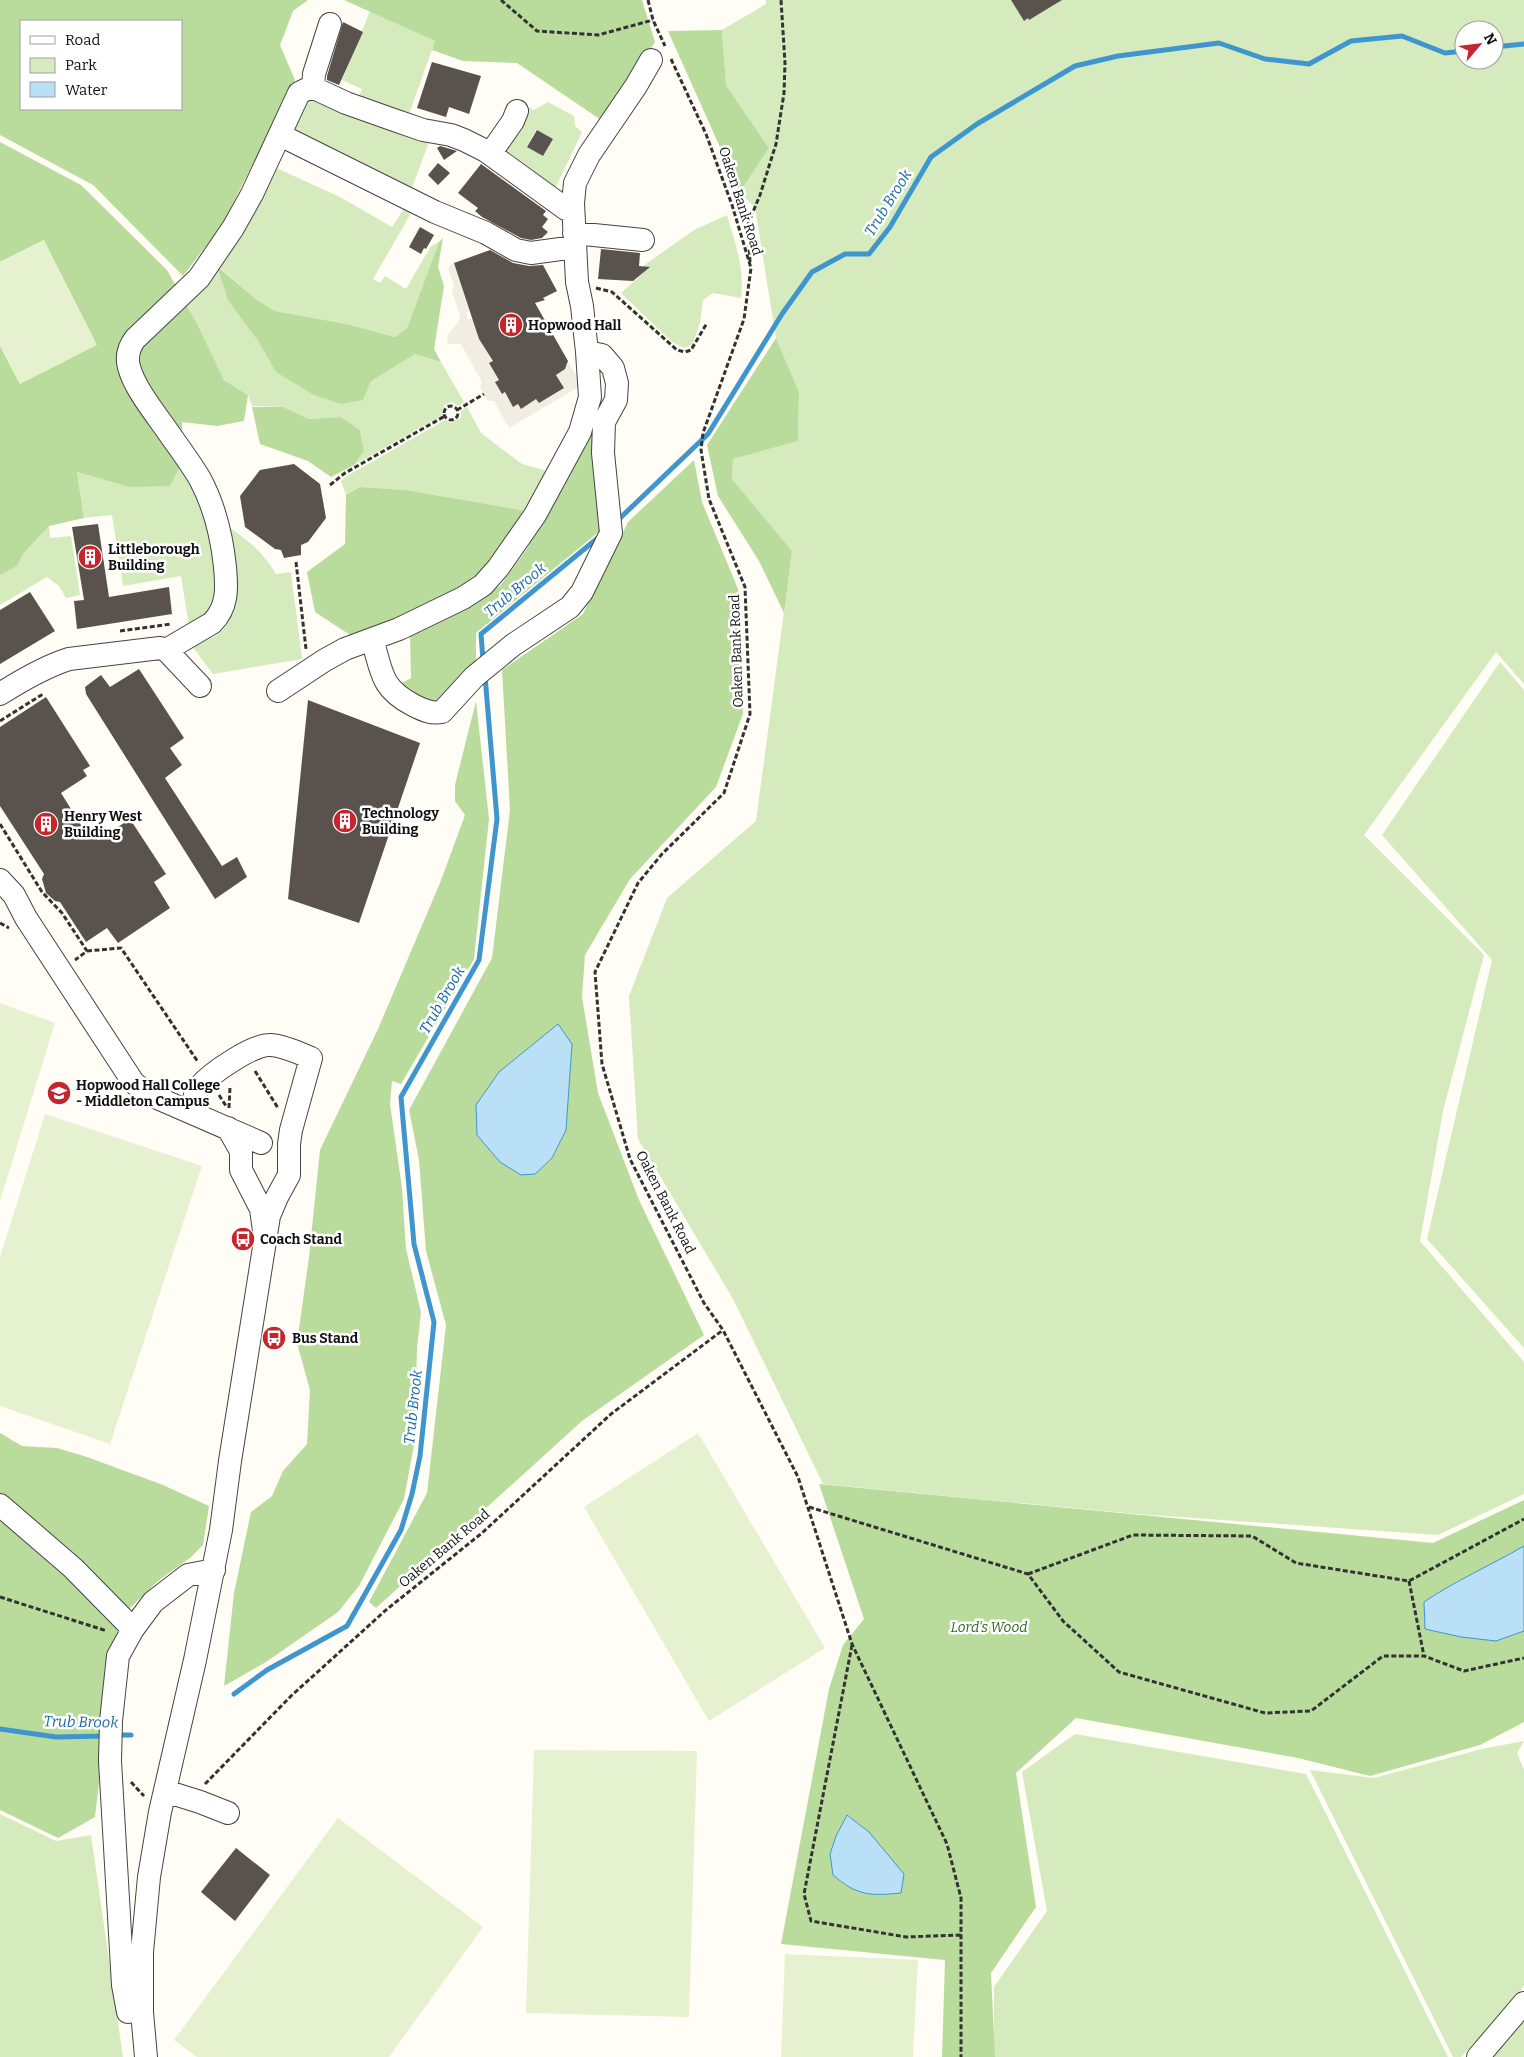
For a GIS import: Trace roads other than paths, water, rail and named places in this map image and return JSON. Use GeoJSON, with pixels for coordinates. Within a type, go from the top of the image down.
{"type":"FeatureCollection","features":[{"type":"Feature","properties":{"kind":"street"},"geometry":{"type":"LineString","coordinates":[[313,89],[314,74],[330,24]]}},
{"type":"Feature","properties":{"kind":"street"},"geometry":{"type":"LineString","coordinates":[[278,691],[345,649],[398,629],[464,598],[483,585],[498,568],[536,515],[580,432],[590,397],[587,352],[578,291],[573,210],[575,182],[589,155],[636,86],[662,54]]}},
{"type":"Feature","properties":{"kind":"street"},"geometry":{"type":"LineString","coordinates":[[166,650],[212,623],[223,609],[227,584],[225,562],[213,511],[200,480],[138,385],[129,368],[129,348],[135,339],[199,278],[233,228],[252,194],[299,92],[313,89],[423,130],[451,135],[490,154],[566,209],[573,210]]}},
{"type":"Feature","properties":{"kind":"street"},"geometry":{"type":"LineString","coordinates":[[490,154],[513,121],[517,111]]}},
{"type":"Feature","properties":{"kind":"street"},"geometry":{"type":"LineString","coordinates":[[280,135],[435,212],[486,232],[516,250],[530,253],[575,240],[643,240]]}},
{"type":"Feature","properties":{"kind":"street"},"geometry":{"type":"LineString","coordinates":[[372,639],[387,686],[397,697],[425,711],[435,713],[446,709],[458,693],[474,678],[514,645],[570,606],[582,592],[610,523],[603,453],[604,422],[616,400],[618,383],[613,368],[602,355],[587,352]]}},
{"type":"Feature","properties":{"kind":"street"},"geometry":{"type":"LineString","coordinates":[[0,694],[32,675],[69,659],[160,648],[166,650],[200,686]]}},
{"type":"Feature","properties":{"kind":"street"},"geometry":{"type":"LineString","coordinates":[[0,880],[14,895],[26,918],[133,1082],[146,1092],[228,1128],[266,1143],[280,1146],[289,1158]]}},
{"type":"Feature","properties":{"kind":"street"},"geometry":{"type":"LineString","coordinates":[[0,900],[14,906],[26,918]]}},
{"type":"Feature","properties":{"kind":"street"},"geometry":{"type":"LineString","coordinates":[[146,2057],[142,2012],[142,1952],[148,1878],[178,1729],[222,1530],[230,1461],[269,1216],[289,1175],[291,1166],[289,1158],[291,1130],[311,1058],[281,1047],[259,1046],[204,1083],[194,1096],[192,1112]]}},
{"type":"Feature","properties":{"kind":"street"},"geometry":{"type":"LineString","coordinates":[[228,1128],[241,1150],[241,1170],[261,1209],[264,1223],[264,1248]]}},
{"type":"Feature","properties":{"kind":"street"},"geometry":{"type":"LineString","coordinates":[[241,1161],[252,1146],[282,1139],[291,1130]]}},
{"type":"Feature","properties":{"kind":"street"},"geometry":{"type":"LineString","coordinates":[[249,1186],[257,1191],[271,1192],[285,1183]]}},
{"type":"Feature","properties":{"kind":"street"},"geometry":{"type":"LineString","coordinates":[[0,1505],[73,1568],[131,1633]]}},
{"type":"Feature","properties":{"kind":"street"},"geometry":{"type":"LineString","coordinates":[[128,2012],[123,1985],[110,1760],[118,1656],[131,1633],[153,1602],[188,1575],[214,1570]]}},
{"type":"Feature","properties":{"kind":"street"},"geometry":{"type":"LineString","coordinates":[[163,1802],[190,1799],[228,1813]]}},
{"type":"Feature","properties":{"kind":"street"},"geometry":{"type":"LineString","coordinates":[[1478,2057],[1524,2003]]}},
{"type":"Feature","properties":{"kind":"water"},"geometry":{"type":"Polygon","coordinates":[[[558,1024],[572,1044],[566,1130],[552,1158],[535,1174],[521,1175],[500,1162],[477,1135],[476,1105],[499,1072],[558,1024]]]}},
{"type":"Feature","properties":{"kind":"water"},"geometry":{"type":"Polygon","coordinates":[[[1524,1546],[1524,1631],[1496,1641],[1461,1637],[1425,1629],[1424,1602],[1524,1546]]]}},
{"type":"Feature","properties":{"kind":"water"},"geometry":{"type":"Polygon","coordinates":[[[847,1815],[869,1832],[904,1874],[901,1893],[873,1894],[857,1891],[833,1875],[830,1854],[836,1836],[847,1815]]]}},
{"type":"Feature","properties":{"kind":"waterway","name":"Trub Brook"},"geometry":{"type":"LineString","coordinates":[[617,521],[708,434],[782,314],[812,272],[845,254],[869,254],[890,227],[931,157],[977,124],[1075,66],[1118,56],[1219,43],[1265,59],[1309,64],[1351,41],[1402,36],[1445,53],[1454,52]]}},
{"type":"Feature","properties":{"kind":"waterway","name":"Trub Brook"},"geometry":{"type":"LineString","coordinates":[[1504,46],[1524,44]]}},
{"type":"Feature","properties":{"kind":"waterway","name":"Trub Brook"},"geometry":{"type":"LineString","coordinates":[[483,660],[481,634],[599,537]]}},
{"type":"Feature","properties":{"kind":"waterway","name":"Trub Brook"},"geometry":{"type":"LineString","coordinates":[[234,1694],[267,1670],[347,1626],[401,1530],[412,1494],[420,1456],[434,1322],[414,1244],[401,1097],[479,960],[497,819],[485,676]]}},
{"type":"Feature","properties":{"kind":"waterway","name":"Trub Brook"},"geometry":{"type":"LineString","coordinates":[[0,1729],[56,1737],[106,1736]]}},
{"type":"Feature","properties":{"kind":"waterway","name":"Trub Brook"},"geometry":{"type":"LineString","coordinates":[[117,1735],[131,1735]]}},
{"type":"Feature","properties":{"kind":"place","name":"Hopwood Hall"},"geometry":{"type":"Point","coordinates":[511,325]}},
{"type":"Feature","properties":{"kind":"place","name":"Littleborough Building"},"geometry":{"type":"Point","coordinates":[90,557]}},
{"type":"Feature","properties":{"kind":"place","name":"Technology Building"},"geometry":{"type":"Point","coordinates":[345,821]}},
{"type":"Feature","properties":{"kind":"place","name":"Henry West Building"},"geometry":{"type":"Point","coordinates":[46,824]}},
{"type":"Feature","properties":{"kind":"place","name":"Hopwood Hall College - Middleton Campus"},"geometry":{"type":"Point","coordinates":[59,1093]}},
{"type":"Feature","properties":{"kind":"place","name":"Coach Stand"},"geometry":{"type":"Point","coordinates":[243,1239]}},
{"type":"Feature","properties":{"kind":"place","name":"Bus Stand"},"geometry":{"type":"Point","coordinates":[274,1338]}},
{"type":"Feature","properties":{"kind":"park label","name":"Lord's Wood"},"geometry":{"type":"Point","coordinates":[989,1627]}}]}
